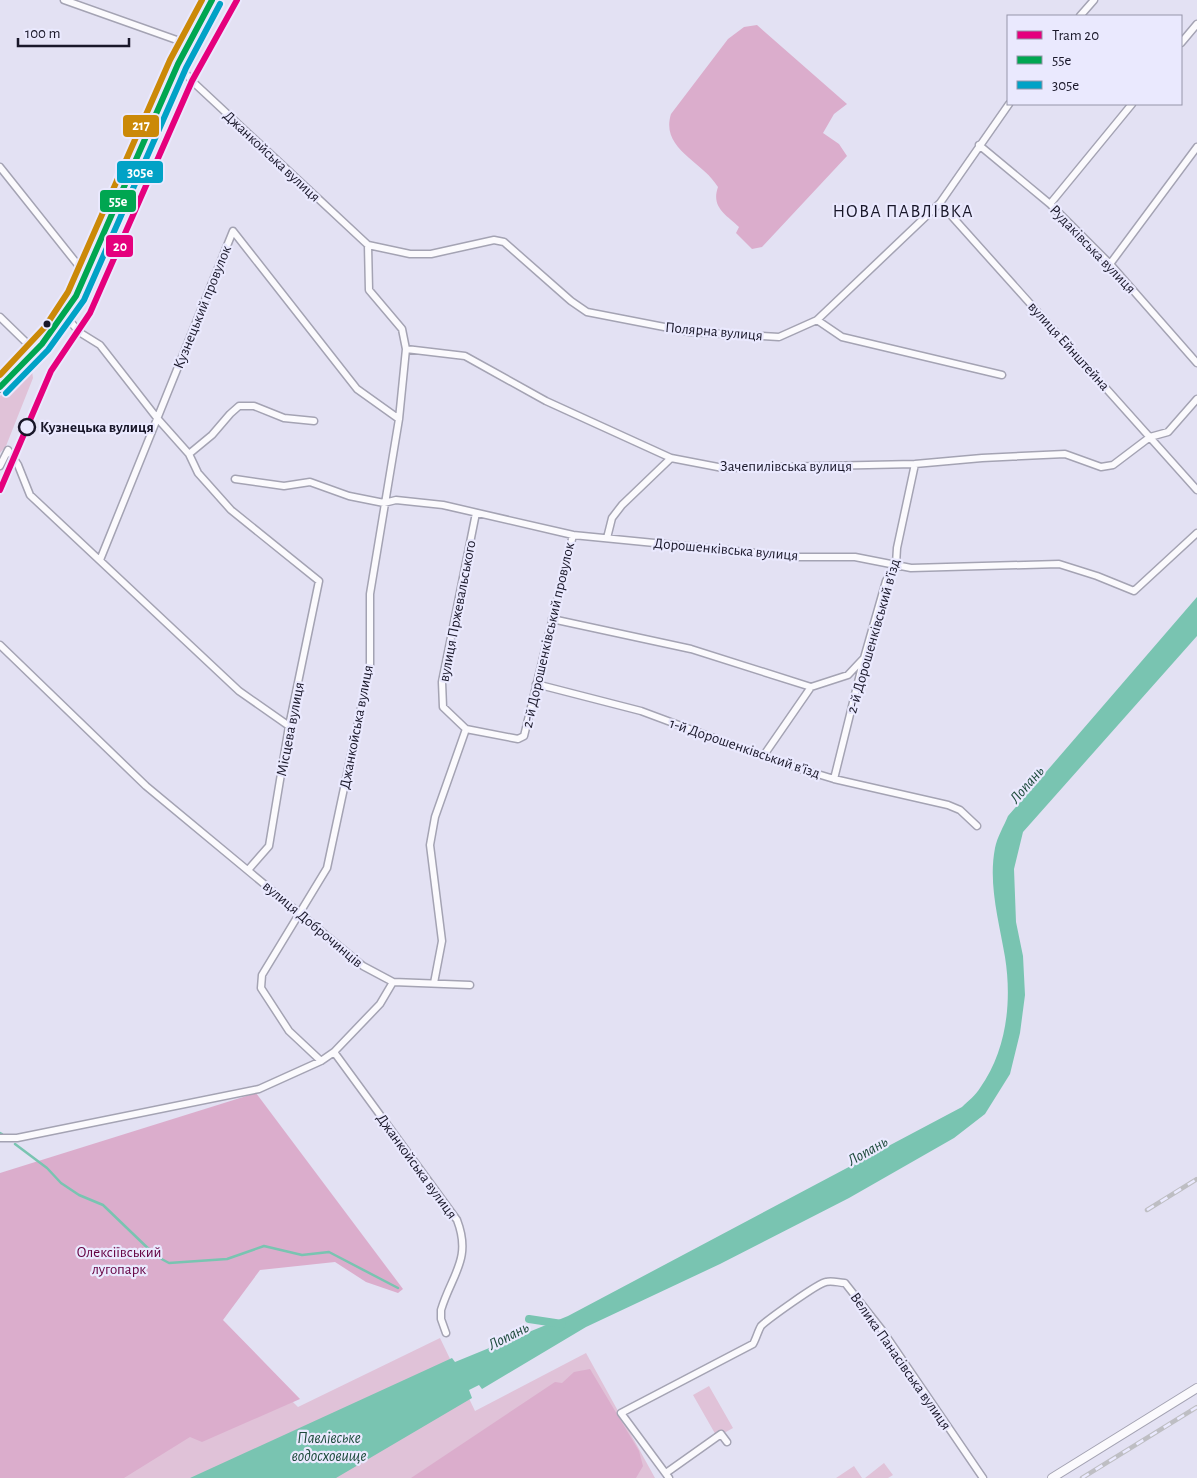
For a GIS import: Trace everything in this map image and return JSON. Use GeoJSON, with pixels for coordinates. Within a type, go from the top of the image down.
{"type":"FeatureCollection","features":[{"type":"Feature","properties":{"kind":"main road"},"geometry":{"type":"LineString","coordinates":[[0,387],[65,315],[86,275],[130,170],[178,64],[212,0]]}},
{"type":"Feature","properties":{"kind":"street"},"geometry":{"type":"LineString","coordinates":[[64,0],[188,44]]}},
{"type":"Feature","properties":{"kind":"street"},"geometry":{"type":"LineString","coordinates":[[1081,15],[1094,0]]}},
{"type":"Feature","properties":{"kind":"street"},"geometry":{"type":"LineString","coordinates":[[1182,42],[1197,24]]}},
{"type":"Feature","properties":{"kind":"street","name":"Джанкойська вулиця"},"geometry":{"type":"LineString","coordinates":[[178,64],[200,89],[368,246],[369,290],[402,329],[406,349],[399,419],[370,594],[370,666],[327,868],[262,975],[261,988],[289,1031],[321,1061]]}},
{"type":"Feature","properties":{"kind":"street","name":"Полярна вулиця"},"geometry":{"type":"LineString","coordinates":[[368,246],[410,254],[430,254],[452,251],[494,240],[504,242],[587,312],[690,332],[779,337],[817,320],[940,203],[966,169],[979,145],[1008,105]]}},
{"type":"Feature","properties":{"kind":"street"},"geometry":{"type":"LineString","coordinates":[[1050,204],[1131,105]]}},
{"type":"Feature","properties":{"kind":"street","name":"Рудаківська вулиця"},"geometry":{"type":"LineString","coordinates":[[979,145],[1050,204],[1110,264],[1197,364]]}},
{"type":"Feature","properties":{"kind":"street"},"geometry":{"type":"LineString","coordinates":[[1110,264],[1197,147]]}},
{"type":"Feature","properties":{"kind":"street"},"geometry":{"type":"LineString","coordinates":[[0,167],[86,275]]}},
{"type":"Feature","properties":{"kind":"street","name":"вулиця Ейнштейна"},"geometry":{"type":"LineString","coordinates":[[940,203],[1197,490]]}},
{"type":"Feature","properties":{"kind":"street","name":"Кузнецький провулок"},"geometry":{"type":"LineString","coordinates":[[100,560],[234,231],[358,389],[399,419]]}},
{"type":"Feature","properties":{"kind":"street"},"geometry":{"type":"LineString","coordinates":[[65,315],[79,332],[100,345],[157,418],[189,454],[212,436],[230,414],[240,406],[254,406],[284,418],[314,421]]}},
{"type":"Feature","properties":{"kind":"street"},"geometry":{"type":"LineString","coordinates":[[0,317],[35,350]]}},
{"type":"Feature","properties":{"kind":"street"},"geometry":{"type":"LineString","coordinates":[[817,320],[842,337],[1002,375]]}},
{"type":"Feature","properties":{"kind":"street","name":"Зачепилівська вулиця"},"geometry":{"type":"LineString","coordinates":[[406,349],[465,356],[546,401],[671,458],[723,468],[915,464],[982,458],[1065,454],[1101,467],[1113,465],[1150,437],[1168,432],[1197,399]]}},
{"type":"Feature","properties":{"kind":"street"},"geometry":{"type":"LineString","coordinates":[[0,466],[8,450],[18,465],[30,495],[240,691],[289,726]]}},
{"type":"Feature","properties":{"kind":"street","name":"Місцева вулиця"},"geometry":{"type":"LineString","coordinates":[[189,454],[198,474],[232,510],[319,581],[289,726],[269,846],[248,870]]}},
{"type":"Feature","properties":{"kind":"street"},"geometry":{"type":"LineString","coordinates":[[607,538],[612,518],[622,505],[671,458]]}},
{"type":"Feature","properties":{"kind":"street","name":"2-й Дорошенківський в’їзд"},"geometry":{"type":"LineString","coordinates":[[834,779],[864,658],[886,581],[896,564],[897,548],[915,464]]}},
{"type":"Feature","properties":{"kind":"street","name":"Дорошенківська вулиця"},"geometry":{"type":"LineString","coordinates":[[235,479],[284,486],[310,482],[349,496],[384,503],[396,500],[443,505],[573,535],[797,557],[855,557],[911,568],[1059,564],[1097,576],[1134,591],[1197,533]]}},
{"type":"Feature","properties":{"kind":"street","name":"вулиця Пржевальського"},"geometry":{"type":"LineString","coordinates":[[466,729],[443,707],[442,682],[476,513]]}},
{"type":"Feature","properties":{"kind":"street","name":"2-й Дорошенківський провулок"},"geometry":{"type":"LineString","coordinates":[[466,729],[518,739],[524,736],[573,535]]}},
{"type":"Feature","properties":{"kind":"street"},"geometry":{"type":"LineString","coordinates":[[552,619],[691,649],[811,687],[848,675],[864,658]]}},
{"type":"Feature","properties":{"kind":"street","name":"вулиця Доброчинців"},"geometry":{"type":"LineString","coordinates":[[0,645],[146,786],[364,966],[393,982]]}},
{"type":"Feature","properties":{"kind":"street","name":"1-й Дорошенківський в’їзд"},"geometry":{"type":"LineString","coordinates":[[536,684],[641,711],[764,755],[780,763],[834,779],[948,805],[960,810],[977,826]]}},
{"type":"Feature","properties":{"kind":"street"},"geometry":{"type":"LineString","coordinates":[[764,755],[811,687]]}},
{"type":"Feature","properties":{"kind":"street"},"geometry":{"type":"LineString","coordinates":[[434,983],[442,941],[430,845],[435,817],[466,729]]}},
{"type":"Feature","properties":{"kind":"street"},"geometry":{"type":"LineString","coordinates":[[0,1138],[17,1138],[259,1089],[321,1061],[334,1052],[380,1004],[393,982],[470,985]]}},
{"type":"Feature","properties":{"kind":"street","name":"Джанкойська вулиця"},"geometry":{"type":"LineString","coordinates":[[334,1052],[457,1220],[461,1231],[464,1254],[444,1301],[441,1319],[446,1333]]}},
{"type":"Feature","properties":{"kind":"street","name":"Велика Панасівська вулиця"},"geometry":{"type":"LineString","coordinates":[[668,1476],[621,1413],[753,1344],[760,1327],[771,1318],[810,1290],[824,1282],[831,1281],[845,1284],[882,1330],[983,1478]]}},
{"type":"Feature","properties":{"kind":"street"},"geometry":{"type":"LineString","coordinates":[[1052,1478],[1197,1388]]}},
{"type":"Feature","properties":{"kind":"street"},"geometry":{"type":"LineString","coordinates":[[668,1476],[721,1434],[727,1442]]}},
{"type":"Feature","properties":{"kind":"shaded area"},"geometry":{"type":"Polygon","coordinates":[[[26,371],[32,371],[33,378],[6,446],[0,453],[0,396],[26,371]]]}},
{"type":"Feature","properties":{"kind":"shaded area","name":"Олексіївський лугопарк"},"geometry":{"type":"Polygon","coordinates":[[[0,1184],[210,1320],[298,1407],[440,1338],[475,1411],[586,1353],[655,1478],[0,1478],[0,1184]]]}},
{"type":"Feature","properties":{"kind":"shaded area"},"geometry":{"type":"Polygon","coordinates":[[[709,1386],[733,1428],[717,1437],[693,1395],[709,1386]]]}},
{"type":"Feature","properties":{"kind":"shaded area"},"geometry":{"type":"Polygon","coordinates":[[[884,1463],[893,1475],[888,1478],[865,1478],[884,1463]]]}},
{"type":"Feature","properties":{"kind":"shaded area"},"geometry":{"type":"Polygon","coordinates":[[[854,1466],[862,1478],[836,1478],[854,1466]]]}},
{"type":"Feature","properties":{"kind":"green space"},"geometry":{"type":"Polygon","coordinates":[[[757,25],[847,104],[834,114],[823,133],[839,144],[847,156],[762,247],[752,249],[736,233],[739,227],[724,214],[718,205],[716,194],[718,187],[677,146],[669,126],[671,114],[728,39],[744,27],[757,25]]]}},
{"type":"Feature","properties":{"kind":"green space","name":"Олексіївський лугопарк"},"geometry":{"type":"Polygon","coordinates":[[[256,1093],[403,1289],[398,1293],[366,1282],[335,1262],[260,1270],[223,1320],[300,1399],[202,1442],[190,1437],[124,1478],[0,1478],[0,1173],[256,1093]]]}},
{"type":"Feature","properties":{"kind":"green space"},"geometry":{"type":"Polygon","coordinates":[[[590,1369],[639,1451],[643,1466],[636,1478],[411,1478],[555,1382],[562,1383],[574,1372],[590,1369]]]}},
{"type":"Feature","properties":{"kind":"water","name":"Павлівське водосховище"},"geometry":{"type":"Polygon","coordinates":[[[1197,597],[1197,636],[1023,832],[1014,869],[1016,922],[1023,956],[1025,995],[1020,1033],[1010,1074],[985,1114],[954,1138],[849,1198],[720,1264],[586,1327],[482,1389],[479,1385],[469,1390],[472,1398],[336,1478],[190,1478],[452,1358],[455,1362],[568,1316],[962,1107],[976,1093],[989,1073],[1002,1041],[1005,1025],[1008,991],[1007,974],[995,902],[993,862],[997,840],[1008,816],[1197,597]]]}},
{"type":"Feature","properties":{"kind":"waterway"},"geometry":{"type":"LineString","coordinates":[[15,1144],[47,1168],[61,1183],[79,1195],[103,1205],[156,1256],[169,1263],[227,1259],[264,1246],[302,1255],[329,1252],[398,1288]]}},
{"type":"Feature","properties":{"kind":"waterway","name":"Лопань"},"geometry":{"type":"LineString","coordinates":[[529,1319],[562,1324]]}},
{"type":"Feature","properties":{"kind":"railway"},"geometry":{"type":"LineString","coordinates":[[1147,1210],[1197,1179]]}},
{"type":"Feature","properties":{"kind":"railway"},"geometry":{"type":"LineString","coordinates":[[1082,1478],[1197,1407]]}},
{"type":"Feature","properties":{"kind":"tram line","name":"20"},"geometry":{"type":"LineString","coordinates":[[0,490],[51,371],[90,313],[192,81],[237,0]]}},
{"type":"Feature","properties":{"kind":"transit line","name":"217"},"geometry":{"type":"LineString","coordinates":[[0,375],[45,327],[68,292],[170,60],[202,0]]}},
{"type":"Feature","properties":{"kind":"transit line","name":"55е"},"geometry":{"type":"LineString","coordinates":[[0,387],[42,344],[76,296],[178,64],[212,0]]}},
{"type":"Feature","properties":{"kind":"transit line","name":"305e"},"geometry":{"type":"LineString","coordinates":[[6,393],[48,350],[84,300],[186,68],[220,4]]}},
{"type":"Feature","properties":{"kind":"place","name":"Кузнецька вулиця"},"geometry":{"type":"Point","coordinates":[27,427]}},
{"type":"Feature","properties":{"kind":"district","name":"НОВА ПАВЛІВКА"},"geometry":{"type":"Point","coordinates":[903,211]}}]}
